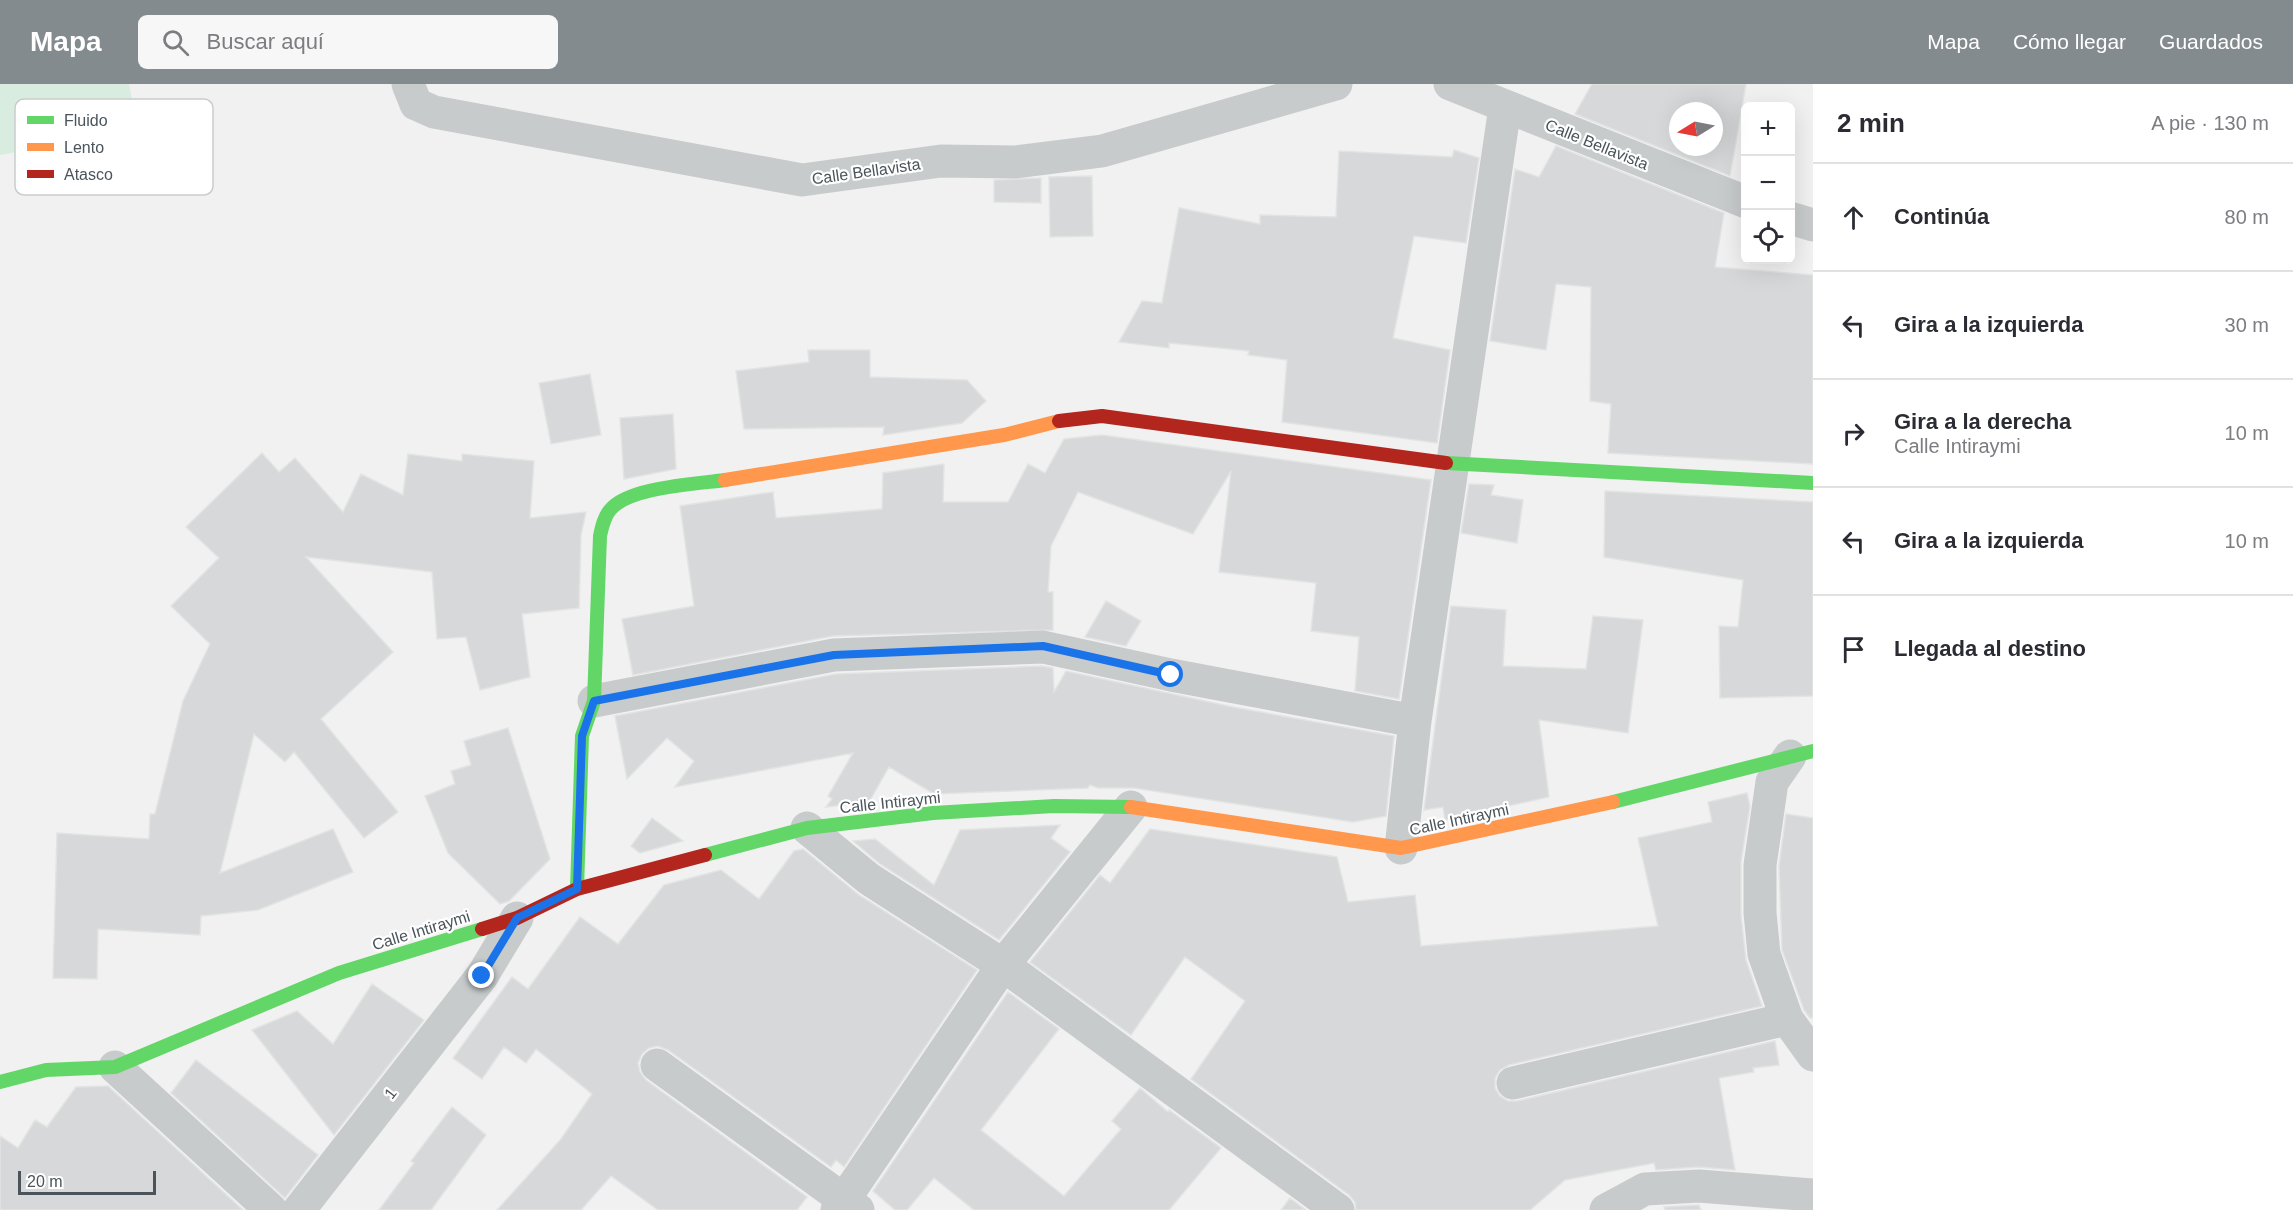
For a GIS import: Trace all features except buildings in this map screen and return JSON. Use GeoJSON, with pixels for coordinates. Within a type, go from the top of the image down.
{"type":"FeatureCollection","features":[{"type":"Feature","properties":{"kind":"main road"},"geometry":{"type":"LineString","coordinates":[[577,889],[582,736],[594,701],[600,536],[605,514],[614,503],[636,494],[1004,435],[1048,422],[1102,416],[1455,464],[1813,483]]}},
{"type":"Feature","properties":{"kind":"main road","name":"Calle Intiraymi"},"geometry":{"type":"LineString","coordinates":[[0,1082],[46,1070],[115,1067],[339,973],[517,918],[577,889],[807,828],[944,812],[1054,806],[1131,807],[1401,849],[1593,807],[1802,754]]}},
{"type":"Feature","properties":{"kind":"street","name":"Calle Bellavista"},"geometry":{"type":"LineString","coordinates":[[408,84],[416,105],[434,112],[802,180],[941,161],[1016,162],[1102,151],[1336,84]]}},
{"type":"Feature","properties":{"kind":"street","name":"Calle Bellavista"},"geometry":{"type":"LineString","coordinates":[[1450,84],[1741,200]]}},
{"type":"Feature","properties":{"kind":"street"},"geometry":{"type":"LineString","coordinates":[[1401,849],[1415,721],[1455,464],[1505,107]]}},
{"type":"Feature","properties":{"kind":"street"},"geometry":{"type":"LineString","coordinates":[[1795,219],[1813,225]]}},
{"type":"Feature","properties":{"kind":"street"},"geometry":{"type":"LineString","coordinates":[[594,701],[834,655],[1043,646],[1171,675],[1415,721]]}},
{"type":"Feature","properties":{"kind":"street"},"geometry":{"type":"LineString","coordinates":[[1802,754],[1772,782],[1760,865],[1760,913],[1764,954],[1787,1019],[1813,1055]]}},
{"type":"Feature","properties":{"kind":"street"},"geometry":{"type":"LineString","coordinates":[[657,1065],[846,1207],[1003,965],[1131,807]]}},
{"type":"Feature","properties":{"kind":"street"},"geometry":{"type":"LineString","coordinates":[[807,828],[869,879],[1003,965],[1338,1210]]}},
{"type":"Feature","properties":{"kind":"street","name":"1"},"geometry":{"type":"LineString","coordinates":[[299,1210],[482,976],[517,918]]}},
{"type":"Feature","properties":{"kind":"street"},"geometry":{"type":"LineString","coordinates":[[1513,1083],[1787,1019]]}},
{"type":"Feature","properties":{"kind":"street"},"geometry":{"type":"LineString","coordinates":[[115,1067],[271,1210]]}},
{"type":"Feature","properties":{"kind":"street"},"geometry":{"type":"LineString","coordinates":[[1606,1210],[1645,1189],[1699,1186],[1813,1195]]}},
{"type":"Feature","properties":{"kind":"green space"},"geometry":{"type":"Polygon","coordinates":[[[0,84],[129,84],[132,99],[15,99],[15,152],[0,155],[0,84]]]}},
{"type":"Feature","properties":{"kind":"traffic: fast"},"geometry":{"type":"LineString","coordinates":[[1446,463],[1813,483]]}},
{"type":"Feature","properties":{"kind":"traffic: fast"},"geometry":{"type":"LineString","coordinates":[[577,889],[582,736],[594,701],[600,536],[606,516],[619,502],[647,491],[725,480]]}},
{"type":"Feature","properties":{"kind":"traffic: fast"},"geometry":{"type":"LineString","coordinates":[[1613,802],[1813,751]]}},
{"type":"Feature","properties":{"kind":"traffic: fast"},"geometry":{"type":"LineString","coordinates":[[705,855],[807,828],[933,813],[1054,806],[1131,807]]}},
{"type":"Feature","properties":{"kind":"traffic: fast"},"geometry":{"type":"LineString","coordinates":[[0,1082],[46,1070],[115,1067],[339,973],[482,929]]}},
{"type":"Feature","properties":{"kind":"traffic: slow"},"geometry":{"type":"LineString","coordinates":[[725,480],[1004,435],[1059,421]]}},
{"type":"Feature","properties":{"kind":"traffic: slow"},"geometry":{"type":"LineString","coordinates":[[1131,807],[1401,848],[1613,802]]}},
{"type":"Feature","properties":{"kind":"traffic: jam"},"geometry":{"type":"LineString","coordinates":[[1059,421],[1102,416],[1446,463]]}},
{"type":"Feature","properties":{"kind":"traffic: jam"},"geometry":{"type":"LineString","coordinates":[[482,929],[517,918],[577,889],[705,855]]}},
{"type":"Feature","properties":{"kind":"route"},"geometry":{"type":"LineString","coordinates":[[482,976],[517,918],[577,889],[577,816],[582,736],[594,701],[834,655],[1043,646],[1171,675]]}}]}
